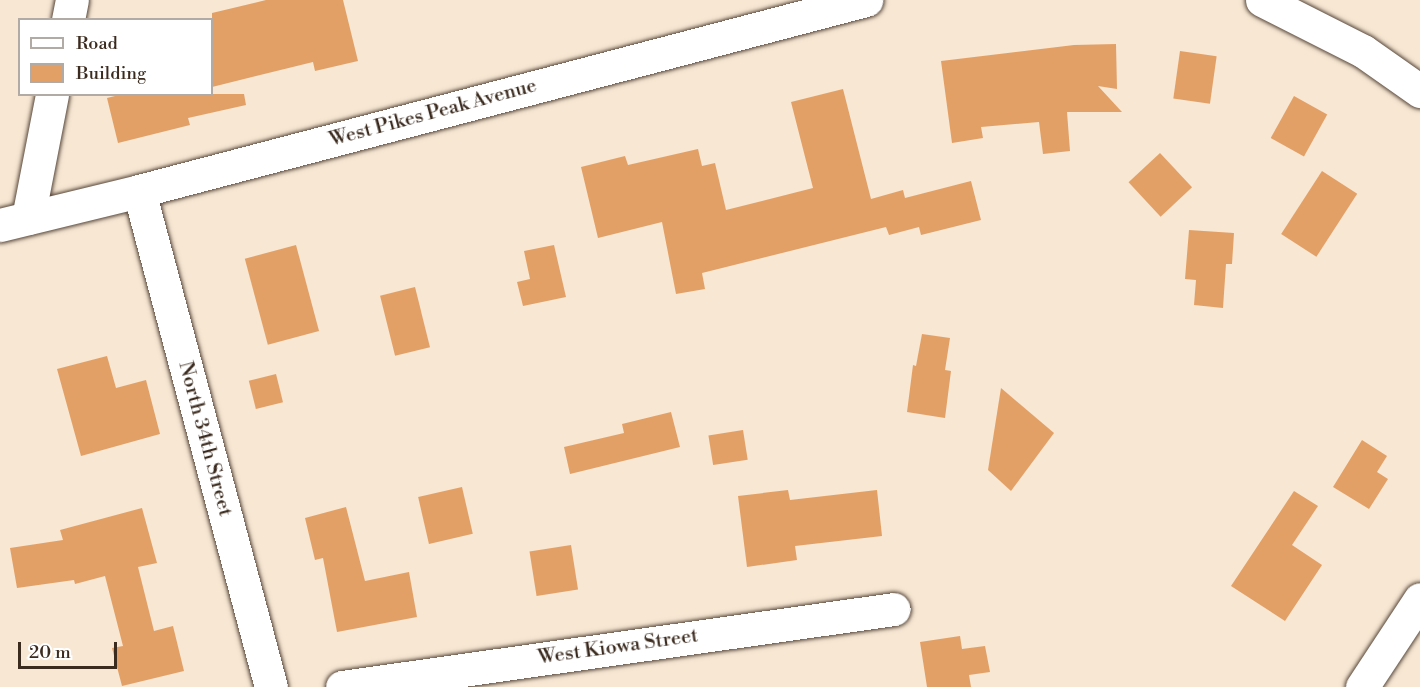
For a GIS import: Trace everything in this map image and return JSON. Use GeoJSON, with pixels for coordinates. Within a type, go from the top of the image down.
{"type":"FeatureCollection","features":[{"type":"Feature","properties":{"kind":"street"},"geometry":{"type":"LineString","coordinates":[[68,18],[72,0]]}},
{"type":"Feature","properties":{"kind":"street","name":"West Pikes Peak Avenue"},"geometry":{"type":"LineString","coordinates":[[14,221],[140,191],[866,0]]}},
{"type":"Feature","properties":{"kind":"street"},"geometry":{"type":"LineString","coordinates":[[1262,0],[1363,51],[1420,91]]}},
{"type":"Feature","properties":{"kind":"street"},"geometry":{"type":"LineString","coordinates":[[14,221],[51,96]]}},
{"type":"Feature","properties":{"kind":"street","name":"North 34th Street"},"geometry":{"type":"LineString","coordinates":[[140,191],[271,687]]}},
{"type":"Feature","properties":{"kind":"street"},"geometry":{"type":"LineString","coordinates":[[1362,687],[1420,599]]}},
{"type":"Feature","properties":{"kind":"street","name":"West Kiowa Street"},"geometry":{"type":"LineString","coordinates":[[342,687],[894,609]]}},
{"type":"Feature","properties":{"kind":"building"},"geometry":{"type":"Polygon","coordinates":[[[266,0],[343,0],[358,61],[315,71],[313,62],[213,87],[212,13],[266,0]]]}},
{"type":"Feature","properties":{"kind":"building"},"geometry":{"type":"Polygon","coordinates":[[[1116,44],[1117,89],[1098,86],[1122,112],[1067,112],[1070,151],[1043,154],[1039,122],[981,127],[983,138],[952,143],[941,61],[1074,45],[1116,44]]]}},
{"type":"Feature","properties":{"kind":"building"},"geometry":{"type":"Polygon","coordinates":[[[1180,51],[1217,56],[1210,104],[1173,99],[1180,51]]]}},
{"type":"Feature","properties":{"kind":"building"},"geometry":{"type":"Polygon","coordinates":[[[843,89],[871,199],[903,190],[905,198],[971,181],[981,220],[921,235],[919,227],[889,235],[886,227],[702,273],[705,289],[676,294],[662,222],[598,238],[581,167],[625,156],[628,165],[698,149],[702,166],[715,163],[726,210],[813,188],[791,102],[843,89]]]}},
{"type":"Feature","properties":{"kind":"building"},"geometry":{"type":"Polygon","coordinates":[[[244,94],[246,105],[188,118],[190,125],[118,143],[107,98],[244,94]]]}},
{"type":"Feature","properties":{"kind":"building"},"geometry":{"type":"Polygon","coordinates":[[[1294,96],[1327,114],[1304,156],[1271,138],[1294,96]]]}},
{"type":"Feature","properties":{"kind":"building"},"geometry":{"type":"Polygon","coordinates":[[[1160,153],[1192,187],[1161,217],[1129,182],[1160,153]]]}},
{"type":"Feature","properties":{"kind":"building"},"geometry":{"type":"Polygon","coordinates":[[[1322,171],[1357,194],[1316,257],[1281,234],[1322,171]]]}},
{"type":"Feature","properties":{"kind":"building"},"geometry":{"type":"Polygon","coordinates":[[[1189,230],[1234,233],[1232,264],[1226,264],[1223,308],[1194,305],[1196,280],[1185,279],[1189,230]]]}},
{"type":"Feature","properties":{"kind":"building"},"geometry":{"type":"Polygon","coordinates":[[[296,245],[319,331],[268,345],[245,259],[296,245]]]}},
{"type":"Feature","properties":{"kind":"building"},"geometry":{"type":"Polygon","coordinates":[[[554,245],[566,297],[523,306],[517,282],[530,279],[524,251],[554,245]]]}},
{"type":"Feature","properties":{"kind":"building"},"geometry":{"type":"Polygon","coordinates":[[[415,287],[430,347],[395,356],[380,296],[415,287]]]}},
{"type":"Feature","properties":{"kind":"building"},"geometry":{"type":"Polygon","coordinates":[[[922,334],[950,338],[945,370],[951,371],[945,418],[907,412],[913,365],[916,366],[922,334]]]}},
{"type":"Feature","properties":{"kind":"building"},"geometry":{"type":"Polygon","coordinates":[[[107,356],[116,388],[146,380],[160,434],[81,456],[57,369],[107,356]]]}},
{"type":"Feature","properties":{"kind":"building"},"geometry":{"type":"Polygon","coordinates":[[[276,374],[283,402],[256,409],[249,381],[276,374]]]}},
{"type":"Feature","properties":{"kind":"building"},"geometry":{"type":"Polygon","coordinates":[[[1001,388],[1054,433],[1011,491],[988,470],[1001,388]]]}},
{"type":"Feature","properties":{"kind":"building"},"geometry":{"type":"Polygon","coordinates":[[[671,412],[680,447],[570,474],[564,447],[624,433],[622,424],[671,412]]]}},
{"type":"Feature","properties":{"kind":"building"},"geometry":{"type":"Polygon","coordinates":[[[743,430],[748,460],[713,465],[708,435],[743,430]]]}},
{"type":"Feature","properties":{"kind":"building"},"geometry":{"type":"Polygon","coordinates":[[[1362,440],[1387,456],[1377,472],[1388,479],[1369,509],[1333,487],[1362,440]]]}},
{"type":"Feature","properties":{"kind":"building"},"geometry":{"type":"Polygon","coordinates":[[[462,487],[473,534],[429,544],[418,497],[462,487]]]}},
{"type":"Feature","properties":{"kind":"building"},"geometry":{"type":"Polygon","coordinates":[[[788,490],[790,500],[877,490],[882,536],[795,546],[797,560],[747,567],[738,496],[788,490]]]}},
{"type":"Feature","properties":{"kind":"building"},"geometry":{"type":"Polygon","coordinates":[[[1294,491],[1318,506],[1292,545],[1322,565],[1285,621],[1231,586],[1294,491]]]}},
{"type":"Feature","properties":{"kind":"building"},"geometry":{"type":"Polygon","coordinates":[[[346,507],[365,581],[409,572],[417,617],[337,632],[323,558],[315,560],[305,518],[346,507]]]}},
{"type":"Feature","properties":{"kind":"building"},"geometry":{"type":"Polygon","coordinates":[[[142,508],[157,563],[138,567],[154,631],[173,626],[184,671],[122,686],[112,648],[123,646],[105,576],[75,584],[74,580],[17,588],[10,548],[63,540],[60,530],[142,508]]]}},
{"type":"Feature","properties":{"kind":"building"},"geometry":{"type":"Polygon","coordinates":[[[571,545],[578,589],[537,596],[530,552],[571,545]]]}},
{"type":"Feature","properties":{"kind":"building"},"geometry":{"type":"Polygon","coordinates":[[[960,636],[962,649],[985,646],[990,672],[969,675],[971,687],[927,687],[920,642],[960,636]]]}}]}
